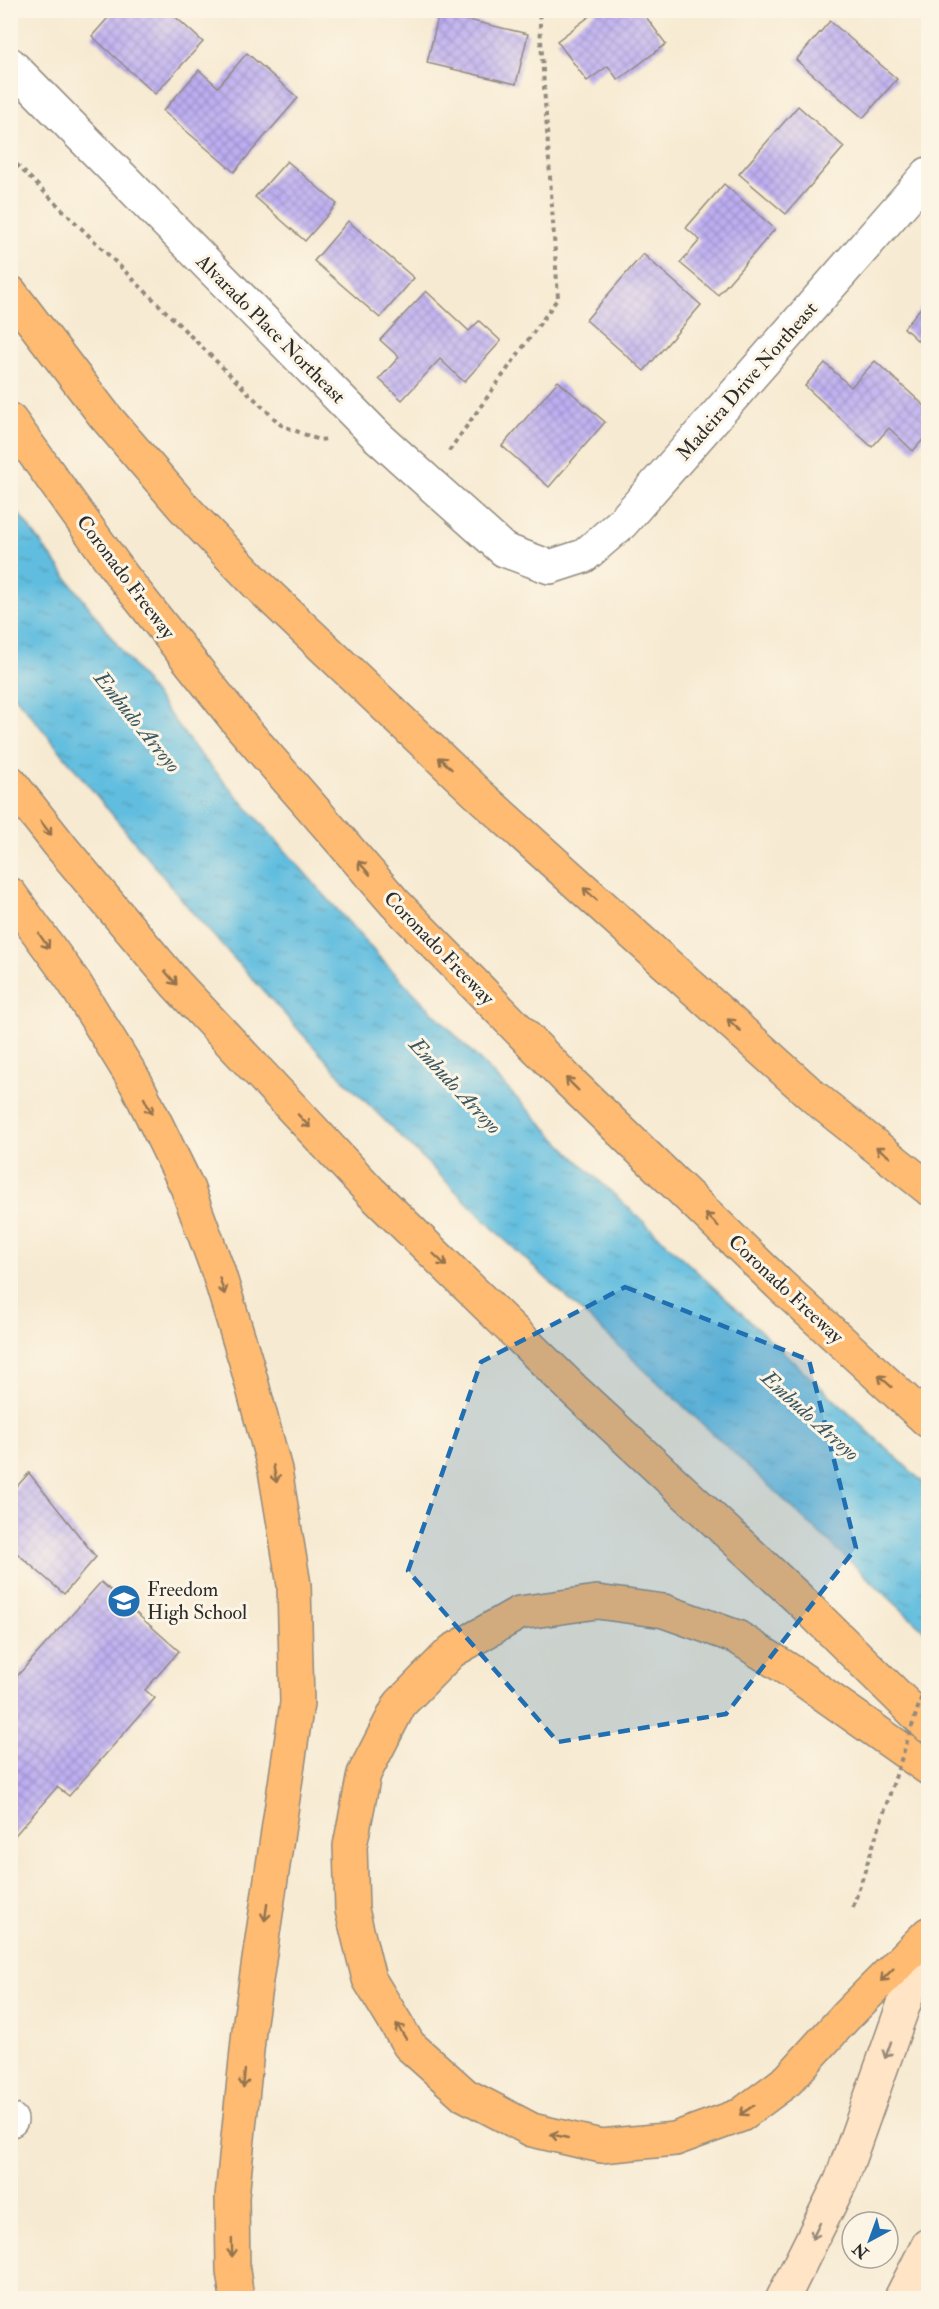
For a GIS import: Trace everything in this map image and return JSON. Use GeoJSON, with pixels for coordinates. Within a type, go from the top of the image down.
{"type":"FeatureCollection","features":[{"type":"Feature","properties":{"kind":"highway"},"geometry":{"type":"LineString","coordinates":[[10,292],[104,415],[184,508],[260,586],[477,793],[814,1097],[928,1188]]}},
{"type":"Feature","properties":{"kind":"highway","name":"Coronado Freeway"},"geometry":{"type":"LineString","coordinates":[[10,420],[123,577],[241,726],[395,903],[569,1081],[779,1284],[928,1421]]}},
{"type":"Feature","properties":{"kind":"highway"},"geometry":{"type":"LineString","coordinates":[[10,782],[176,984],[371,1192],[573,1389],[798,1598],[928,1726]]}},
{"type":"Feature","properties":{"kind":"highway"},"geometry":{"type":"LineString","coordinates":[[10,894],[74,982],[136,1083],[187,1187],[218,1271],[246,1362],[275,1470],[294,1585],[297,1703],[250,2021],[231,2197],[233,2271],[237,2298]]}},
{"type":"Feature","properties":{"kind":"highway"},"geometry":{"type":"LineString","coordinates":[[928,1768],[792,1672],[736,1637],[664,1611],[597,1602],[519,1613],[452,1651],[400,1704],[364,1773],[350,1846],[352,1910],[369,1979],[409,2045],[465,2095],[522,2125],[532,2130],[601,2146],[675,2139],[741,2115],[788,2080],[846,2016],[928,1935]]}},
{"type":"Feature","properties":{"kind":"main road"},"geometry":{"type":"LineString","coordinates":[[783,2298],[841,2181],[928,1935]]}},
{"type":"Feature","properties":{"kind":"main road"},"geometry":{"type":"LineString","coordinates":[[902,2298],[928,2245]]}},
{"type":"Feature","properties":{"kind":"street","name":"Alvarado Place Northeast"},"geometry":{"type":"LineString","coordinates":[[10,64],[378,437],[504,550],[550,567]]}},
{"type":"Feature","properties":{"kind":"street","name":"Madeira Drive Northeast"},"geometry":{"type":"LineString","coordinates":[[550,567],[584,556],[622,523],[928,174]]}},
{"type":"Feature","properties":{"kind":"path"},"geometry":{"type":"LineString","coordinates":[[445,457],[558,298],[539,10]]}},
{"type":"Feature","properties":{"kind":"path"},"geometry":{"type":"LineString","coordinates":[[10,158],[281,424],[319,440],[378,437]]}},
{"type":"Feature","properties":{"kind":"path"},"geometry":{"type":"LineString","coordinates":[[853,1907],[928,1677]]}},
{"type":"Feature","properties":{"kind":"highlighted area"},"geometry":{"type":"Polygon","coordinates":[[[625,1287],[809,1360],[856,1548],[726,1714],[558,1742],[408,1571],[481,1362],[625,1287]]]}},
{"type":"Feature","properties":{"kind":"water","name":"Embudo Arroyo"},"geometry":{"type":"Polygon","coordinates":[[[10,502],[197,751],[380,958],[576,1159],[928,1487],[928,1634],[505,1240],[344,1080],[193,913],[11,691],[10,502]]]}},
{"type":"Feature","properties":{"kind":"building"},"geometry":{"type":"Polygon","coordinates":[[[115,10],[168,10],[203,42],[155,94],[92,36],[115,10]]]}},
{"type":"Feature","properties":{"kind":"building"},"geometry":{"type":"Polygon","coordinates":[[[598,10],[641,10],[666,44],[618,80],[608,66],[587,81],[557,41],[598,10]]]}},
{"type":"Feature","properties":{"kind":"building"},"geometry":{"type":"Polygon","coordinates":[[[439,13],[528,34],[516,84],[427,63],[439,13]]]}},
{"type":"Feature","properties":{"kind":"building"},"geometry":{"type":"Polygon","coordinates":[[[830,21],[897,79],[863,118],[796,60],[830,21]]]}},
{"type":"Feature","properties":{"kind":"building"},"geometry":{"type":"Polygon","coordinates":[[[247,53],[298,98],[234,172],[163,111],[199,70],[218,87],[247,53]]]}},
{"type":"Feature","properties":{"kind":"building"},"geometry":{"type":"Polygon","coordinates":[[[798,106],[844,147],[786,214],[739,174],[798,106]]]}},
{"type":"Feature","properties":{"kind":"building"},"geometry":{"type":"Polygon","coordinates":[[[287,161],[337,204],[305,241],[255,197],[287,161]]]}},
{"type":"Feature","properties":{"kind":"building"},"geometry":{"type":"Polygon","coordinates":[[[724,184],[775,229],[718,295],[680,263],[700,240],[686,228],[724,184]]]}},
{"type":"Feature","properties":{"kind":"building"},"geometry":{"type":"Polygon","coordinates":[[[348,221],[414,278],[380,318],[314,261],[348,221]]]}},
{"type":"Feature","properties":{"kind":"building"},"geometry":{"type":"Polygon","coordinates":[[[643,254],[701,305],[644,371],[586,320],[643,254]]]}},
{"type":"Feature","properties":{"kind":"building"},"geometry":{"type":"Polygon","coordinates":[[[426,291],[469,331],[479,321],[501,341],[464,382],[440,359],[402,400],[379,379],[399,357],[380,340],[426,291]]]}},
{"type":"Feature","properties":{"kind":"building"},"geometry":{"type":"Polygon","coordinates":[[[928,299],[928,350],[904,328],[928,299]]]}},
{"type":"Feature","properties":{"kind":"building"},"geometry":{"type":"Polygon","coordinates":[[[875,361],[928,409],[928,434],[913,451],[889,428],[872,447],[805,386],[825,363],[851,387],[875,361]]]}},
{"type":"Feature","properties":{"kind":"building"},"geometry":{"type":"Polygon","coordinates":[[[558,381],[605,422],[549,487],[502,446],[558,381]]]}},
{"type":"Feature","properties":{"kind":"building"},"geometry":{"type":"Polygon","coordinates":[[[29,1473],[96,1557],[64,1594],[10,1547],[10,1494],[29,1473]]]}},
{"type":"Feature","properties":{"kind":"building"},"geometry":{"type":"Polygon","coordinates":[[[101,1582],[179,1651],[145,1690],[155,1698],[69,1796],[57,1787],[10,1841],[10,1684],[101,1582]]]}},
{"type":"Feature","properties":{"kind":"place","name":"Freedom High School"},"geometry":{"type":"Point","coordinates":[124,1601]}}]}
